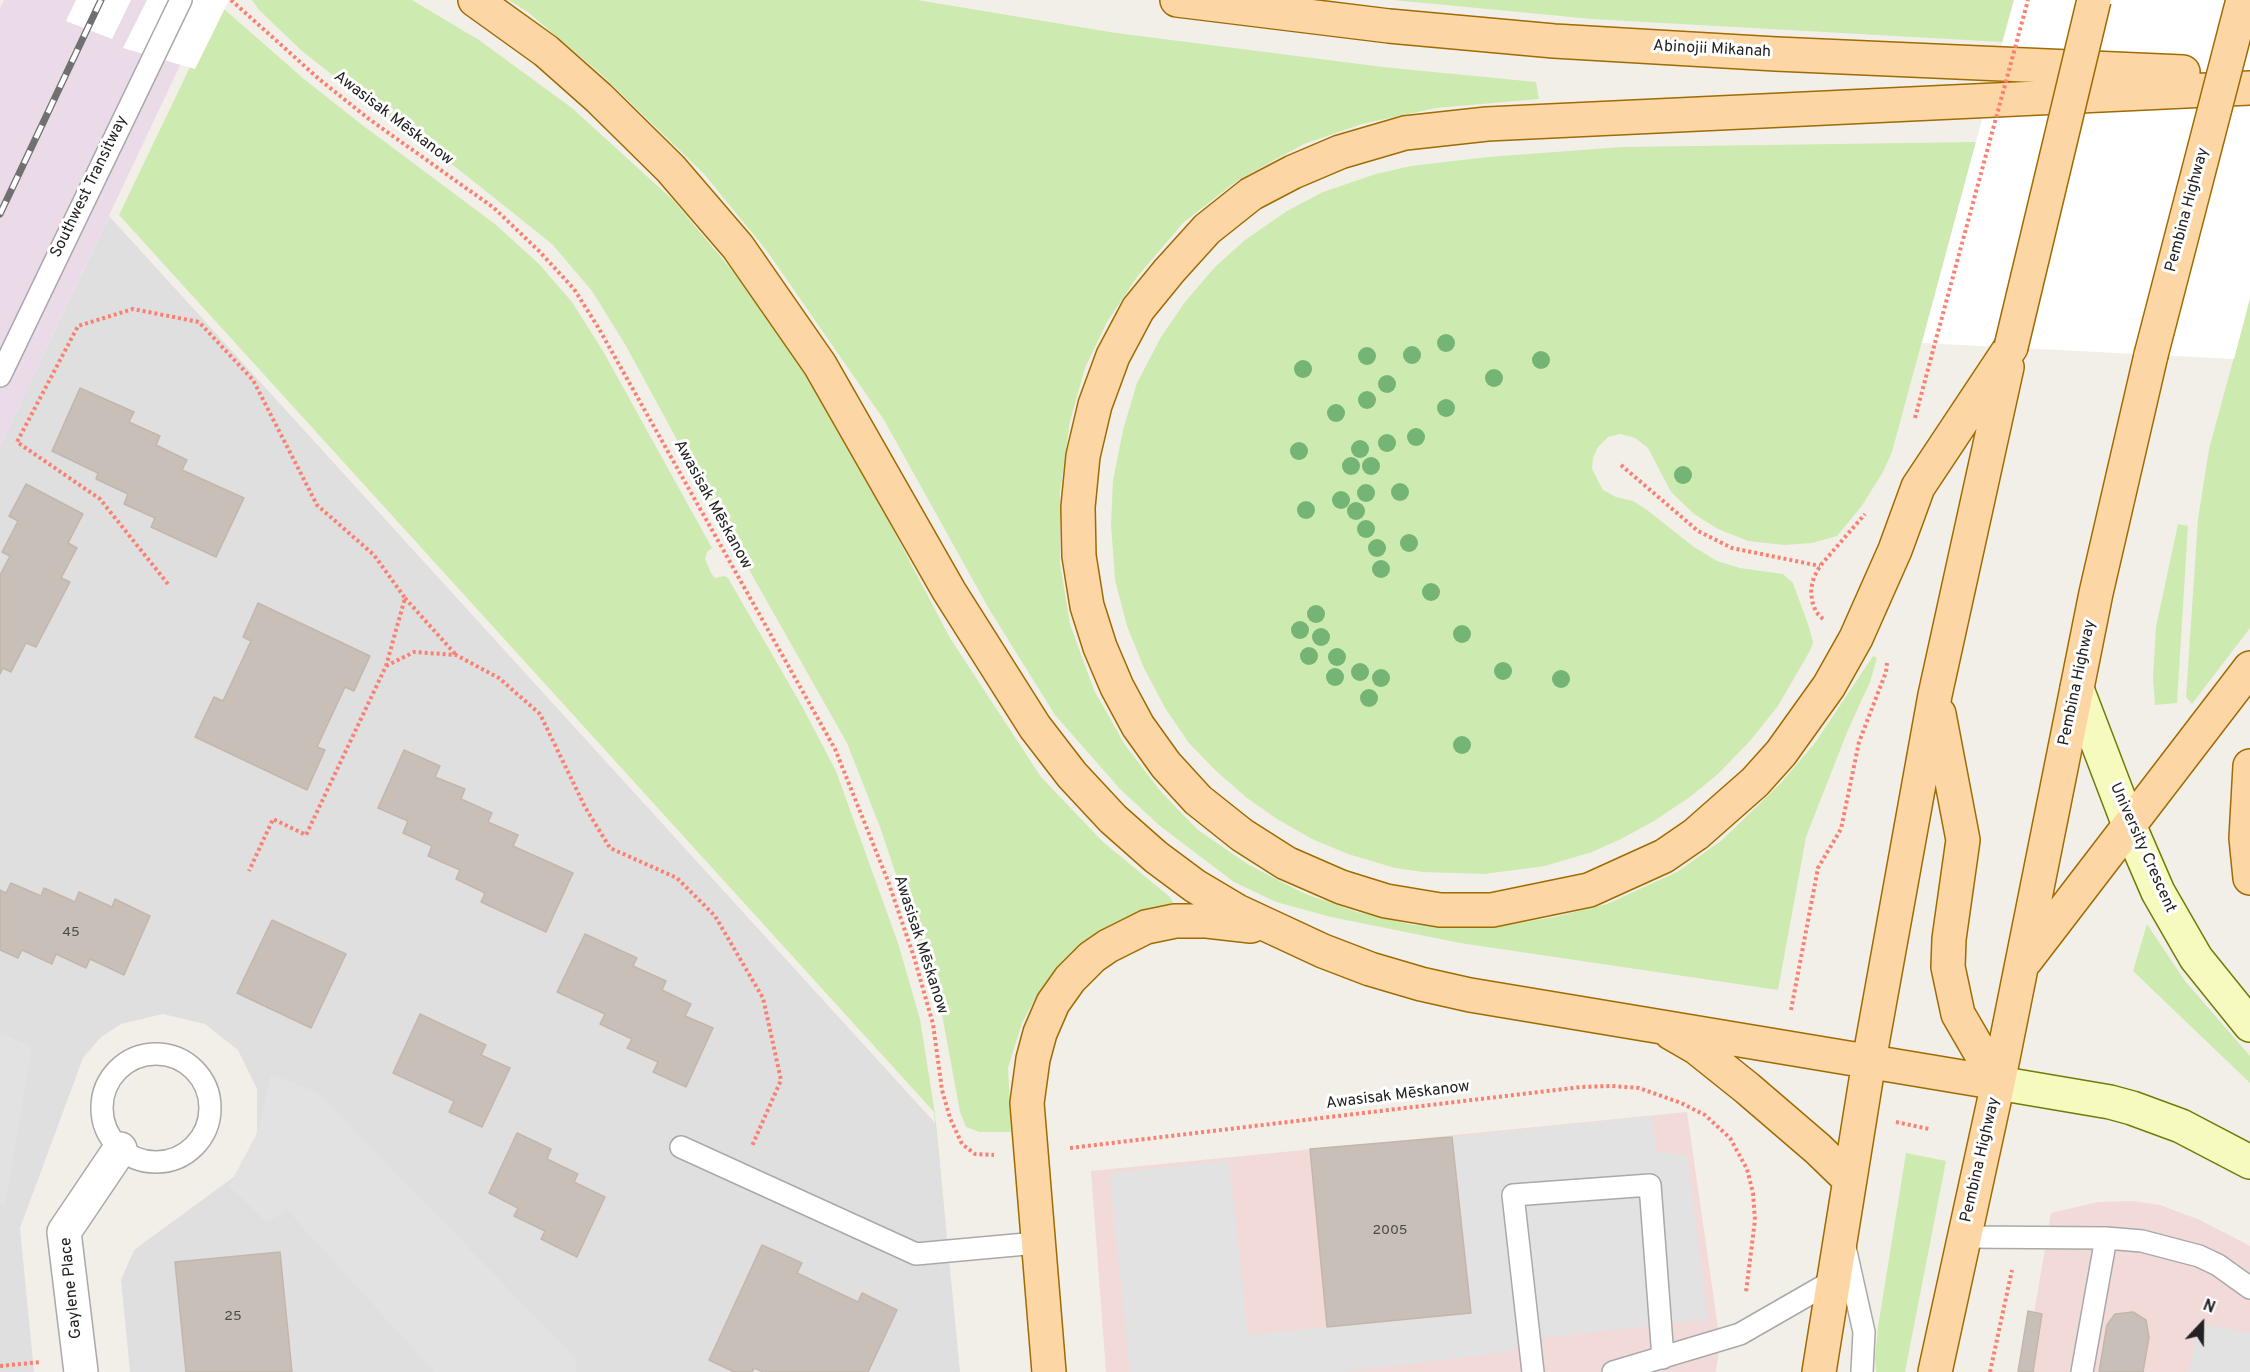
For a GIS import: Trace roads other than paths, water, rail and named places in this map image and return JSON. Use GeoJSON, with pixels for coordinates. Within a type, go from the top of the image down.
{"type":"FeatureCollection","features":[{"type":"Feature","properties":{"kind":"main road"},"geometry":{"type":"LineString","coordinates":[[475,0],[546,51],[599,98],[671,169],[738,247],[820,365],[990,658],[1035,727],[1072,775],[1113,819],[1156,857],[1195,886],[1237,911],[1274,929],[1370,969],[1421,984],[1470,995],[2110,1102],[2181,1126],[2250,1162]]}},
{"type":"Feature","properties":{"kind":"main road","name":"Abinojii Mikanah"},"geometry":{"type":"LineString","coordinates":[[1177,0],[1389,27],[1554,41],[1776,54],[2250,75]]}},
{"type":"Feature","properties":{"kind":"main road"},"geometry":{"type":"LineString","coordinates":[[1819,1372],[1869,1061],[1935,695],[2011,347],[2094,0]]}},
{"type":"Feature","properties":{"kind":"main road","name":"Pembina Highway"},"geometry":{"type":"LineString","coordinates":[[1935,1372],[1998,1083],[2076,688],[2151,355],[2243,0]]}},
{"type":"Feature","properties":{"kind":"main road"},"geometry":{"type":"LineString","coordinates":[[2011,347],[1918,487],[1895,550],[1856,638],[1829,686],[1781,753],[1755,782],[1696,834],[1664,856],[1589,890],[1492,910],[1440,910],[1386,901],[1341,886],[1286,863],[1233,828],[1198,800],[1166,765],[1138,726],[1117,687],[1100,647],[1087,606],[1079,556],[1078,507],[1083,456],[1095,405],[1113,356],[1138,309],[1168,271],[1207,229],[1251,194],[1293,172],[1340,152],[1405,133],[1486,124],[2250,88]]}},
{"type":"Feature","properties":{"kind":"main road"},"geometry":{"type":"LineString","coordinates":[[2021,967],[2250,669]]}},
{"type":"Feature","properties":{"kind":"main road","name":"University Crescent"},"geometry":{"type":"LineString","coordinates":[[2076,688],[2129,825],[2158,892],[2196,958],[2250,1025]]}},
{"type":"Feature","properties":{"kind":"main road"},"geometry":{"type":"LineString","coordinates":[[1935,695],[1963,840],[1949,939],[1948,967],[1958,1014],[1998,1083]]}},
{"type":"Feature","properties":{"kind":"main road"},"geometry":{"type":"LineString","coordinates":[[2250,766],[2246,838],[2250,878]]}},
{"type":"Feature","properties":{"kind":"main road"},"geometry":{"type":"LineString","coordinates":[[1049,1372],[1027,1124],[1028,1083],[1040,1033],[1053,1003],[1070,979],[1092,957],[1108,946],[1146,927],[1175,921],[1207,921],[1274,929]]}},
{"type":"Feature","properties":{"kind":"main road"},"geometry":{"type":"LineString","coordinates":[[1658,1026],[1697,1048],[1795,1128],[1850,1180]]}},
{"type":"Feature","properties":{"kind":"street","name":"Gaylene Place"},"geometry":{"type":"LineString","coordinates":[[81,1372],[64,1232],[120,1149]]}},
{"type":"Feature","properties":{"kind":"lane","name":"Southwest Transitway"},"geometry":{"type":"LineString","coordinates":[[0,376],[181,0]]}},
{"type":"Feature","properties":{"kind":"lane"},"geometry":{"type":"LineString","coordinates":[[159,1053],[178,1057],[194,1068],[205,1083],[211,1101],[210,1119],[203,1136],[191,1150],[174,1160],[154,1163],[136,1158],[120,1149],[108,1134],[102,1111],[104,1092],[113,1075],[127,1062],[144,1054],[159,1053]]}},
{"type":"Feature","properties":{"kind":"lane"},"geometry":{"type":"LineString","coordinates":[[681,1147],[916,1254],[1038,1243]]}},
{"type":"Feature","properties":{"kind":"lane"},"geometry":{"type":"LineString","coordinates":[[1533,1372],[1513,1195],[1650,1185],[1663,1358]]}},
{"type":"Feature","properties":{"kind":"lane"},"geometry":{"type":"LineString","coordinates":[[1842,1232],[1864,1332],[1862,1372]]}},
{"type":"Feature","properties":{"kind":"lane"},"geometry":{"type":"LineString","coordinates":[[1963,1237],[2106,1238],[2142,1241],[2199,1256],[2218,1265],[2250,1288]]}},
{"type":"Feature","properties":{"kind":"lane"},"geometry":{"type":"LineString","coordinates":[[2082,1372],[2106,1238]]}},
{"type":"Feature","properties":{"kind":"lane"},"geometry":{"type":"LineString","coordinates":[[1614,1372],[1740,1334],[1834,1280]]}},
{"type":"Feature","properties":{"kind":"railway"},"geometry":{"type":"LineString","coordinates":[[0,214],[101,0]]}}]}
